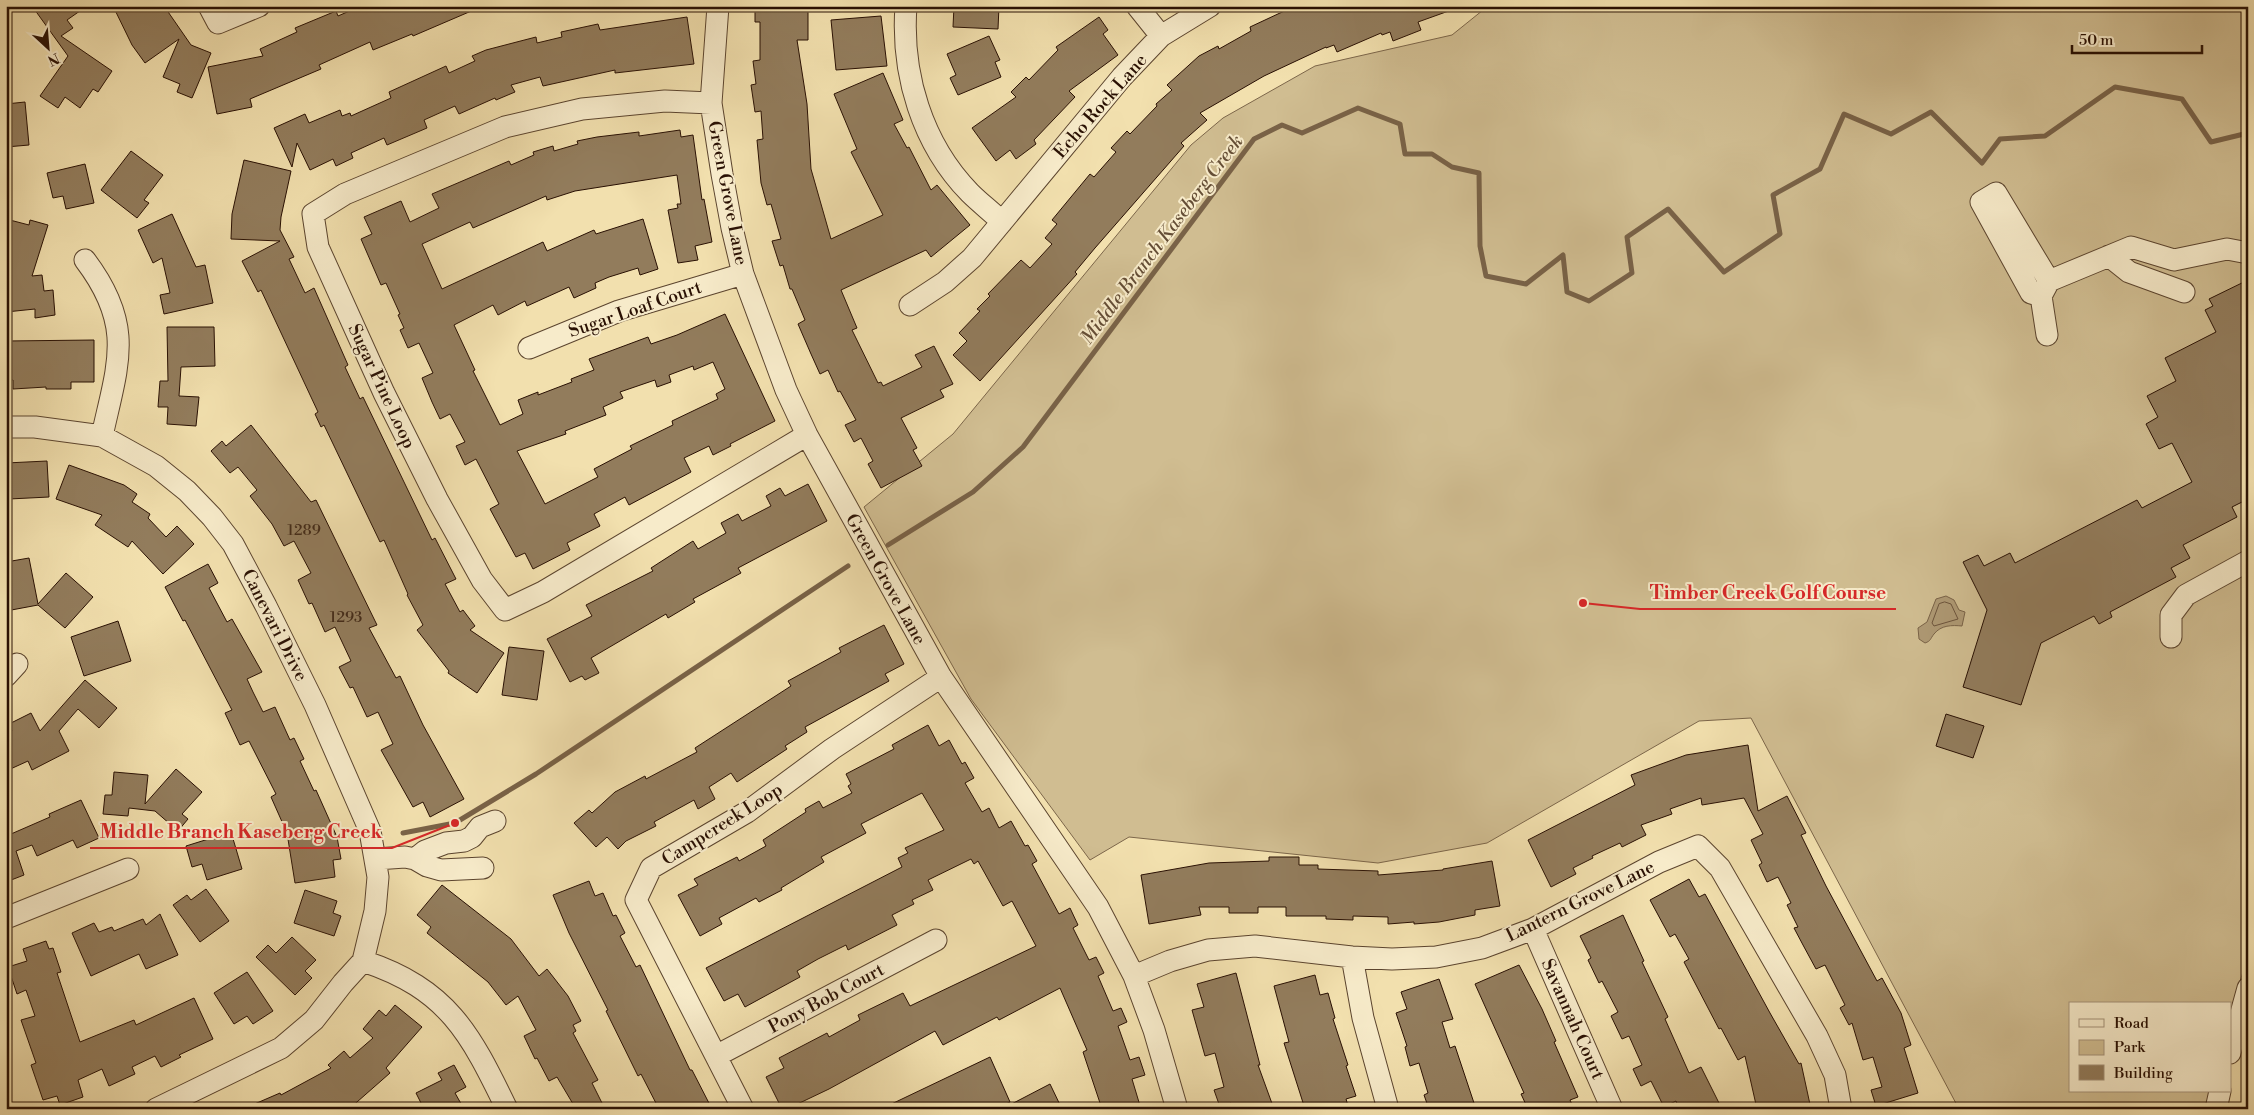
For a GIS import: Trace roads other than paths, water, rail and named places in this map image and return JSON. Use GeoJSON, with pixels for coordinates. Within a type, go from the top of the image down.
{"type":"FeatureCollection","features":[{"type":"Feature","properties":{"kind":"street"},"geometry":{"type":"LineString","coordinates":[[208,6],[218,22],[259,6]]}},
{"type":"Feature","properties":{"kind":"street","name":"Green Grove Lane"},"geometry":{"type":"LineString","coordinates":[[718,6],[711,103],[732,228],[743,274],[786,390],[807,435],[941,677],[1087,891],[1134,976],[1154,1030],[1177,1109]]}},
{"type":"Feature","properties":{"kind":"street"},"geometry":{"type":"LineString","coordinates":[[906,6],[906,62],[914,97],[927,130],[947,164],[970,193],[1002,222]]}},
{"type":"Feature","properties":{"kind":"street"},"geometry":{"type":"LineString","coordinates":[[1137,6],[1161,36]]}},
{"type":"Feature","properties":{"kind":"street","name":"Echo Rock Lane"},"geometry":{"type":"LineString","coordinates":[[910,305],[945,282],[972,258],[1122,77],[1161,36],[1210,6]]}},
{"type":"Feature","properties":{"kind":"street","name":"Sugar Pine Loop"},"geometry":{"type":"LineString","coordinates":[[711,103],[665,101],[582,109],[505,127],[346,194],[313,214],[318,247],[384,393],[437,499],[482,580],[504,610],[543,592],[807,435]]}},
{"type":"Feature","properties":{"kind":"street"},"geometry":{"type":"LineString","coordinates":[[2047,335],[2045,289],[2109,256],[2132,247],[2174,260],[2227,250],[2248,253]]}},
{"type":"Feature","properties":{"kind":"street"},"geometry":{"type":"LineString","coordinates":[[2109,256],[2129,272],[2184,292]]}},
{"type":"Feature","properties":{"kind":"street"},"geometry":{"type":"LineString","coordinates":[[85,260],[110,300],[116,319],[119,339],[115,386],[102,436]]}},
{"type":"Feature","properties":{"kind":"street","name":"Sugar Loaf Court"},"geometry":{"type":"LineString","coordinates":[[529,348],[619,312],[743,274]]}},
{"type":"Feature","properties":{"kind":"street","name":"Canevari Drive"},"geometry":{"type":"LineString","coordinates":[[6,427],[35,427],[102,436],[156,466],[188,492],[212,517],[233,544],[315,705],[370,832],[378,877],[376,911],[363,961]]}},
{"type":"Feature","properties":{"kind":"street"},"geometry":{"type":"LineString","coordinates":[[2171,637],[2171,615],[2186,595],[2248,561]]}},
{"type":"Feature","properties":{"kind":"street","name":"Campcreek Loop"},"geometry":{"type":"LineString","coordinates":[[743,1109],[636,900],[652,868],[748,812],[832,749],[941,677]]}},
{"type":"Feature","properties":{"kind":"street"},"geometry":{"type":"LineString","coordinates":[[415,859],[425,851],[446,843],[464,841],[472,837],[484,824],[495,821]]}},
{"type":"Feature","properties":{"kind":"street","name":"Lantern Grove Lane"},"geometry":{"type":"LineString","coordinates":[[1134,976],[1170,961],[1208,950],[1255,946],[1392,960],[1436,957],[1482,948],[1533,929],[1659,862],[1698,846],[1720,868],[1817,1036],[1835,1074],[1841,1109]]}},
{"type":"Feature","properties":{"kind":"street"},"geometry":{"type":"LineString","coordinates":[[376,859],[406,857],[441,870],[482,868]]}},
{"type":"Feature","properties":{"kind":"street"},"geometry":{"type":"LineString","coordinates":[[6,918],[128,869]]}},
{"type":"Feature","properties":{"kind":"street","name":"Savannah Court"},"geometry":{"type":"LineString","coordinates":[[1533,929],[1612,1109]]}},
{"type":"Feature","properties":{"kind":"street","name":"Pony Bob Court"},"geometry":{"type":"LineString","coordinates":[[716,1056],[936,940]]}},
{"type":"Feature","properties":{"kind":"street"},"geometry":{"type":"LineString","coordinates":[[1352,957],[1361,1010],[1388,1109]]}},
{"type":"Feature","properties":{"kind":"street"},"geometry":{"type":"LineString","coordinates":[[156,1109],[281,1048],[314,1020],[363,961],[388,969],[418,984],[453,1015],[482,1058],[507,1109]]}},
{"type":"Feature","properties":{"kind":"street"},"geometry":{"type":"LineString","coordinates":[[2232,1046],[2248,988]]}},
{"type":"Feature","properties":{"kind":"street"},"geometry":{"type":"LineString","coordinates":[[2216,1109],[2220,1092]]}},
{"type":"Feature","properties":{"kind":"water"},"geometry":{"type":"Polygon","coordinates":[[[1946,596],[1954,600],[1959,610],[1965,612],[1962,626],[1943,627],[1925,643],[1919,639],[1918,628],[1927,622],[1936,599],[1946,596]]]}},
{"type":"Feature","properties":{"kind":"waterway","name":"Middle Branch Kaseberg Creek"},"geometry":{"type":"LineString","coordinates":[[888,545],[973,492],[1023,447],[1254,139],[1282,125],[1302,133],[1358,108],[1400,124],[1405,154],[1432,154],[1452,167],[1479,173],[1480,246],[1486,276],[1526,284],[1563,255],[1567,292],[1589,301],[1632,273],[1627,237],[1668,209],[1724,272],[1780,234],[1773,195],[1820,169],[1844,114],[1891,134],[1931,112],[1982,163],[2000,139],[2045,136],[2115,87],[2182,99],[2211,142],[2248,133]]}},
{"type":"Feature","properties":{"kind":"waterway","name":"Middle Branch Kaseberg Creek"},"geometry":{"type":"LineString","coordinates":[[403,833],[455,823],[536,774],[848,566]]}},
{"type":"Feature","properties":{"kind":"place","name":"Timber Creek Golf Course"},"geometry":{"type":"Point","coordinates":[1583,603]}},
{"type":"Feature","properties":{"kind":"place","name":"Middle Branch Kaseberg Creek"},"geometry":{"type":"Point","coordinates":[455,823]}}]}
